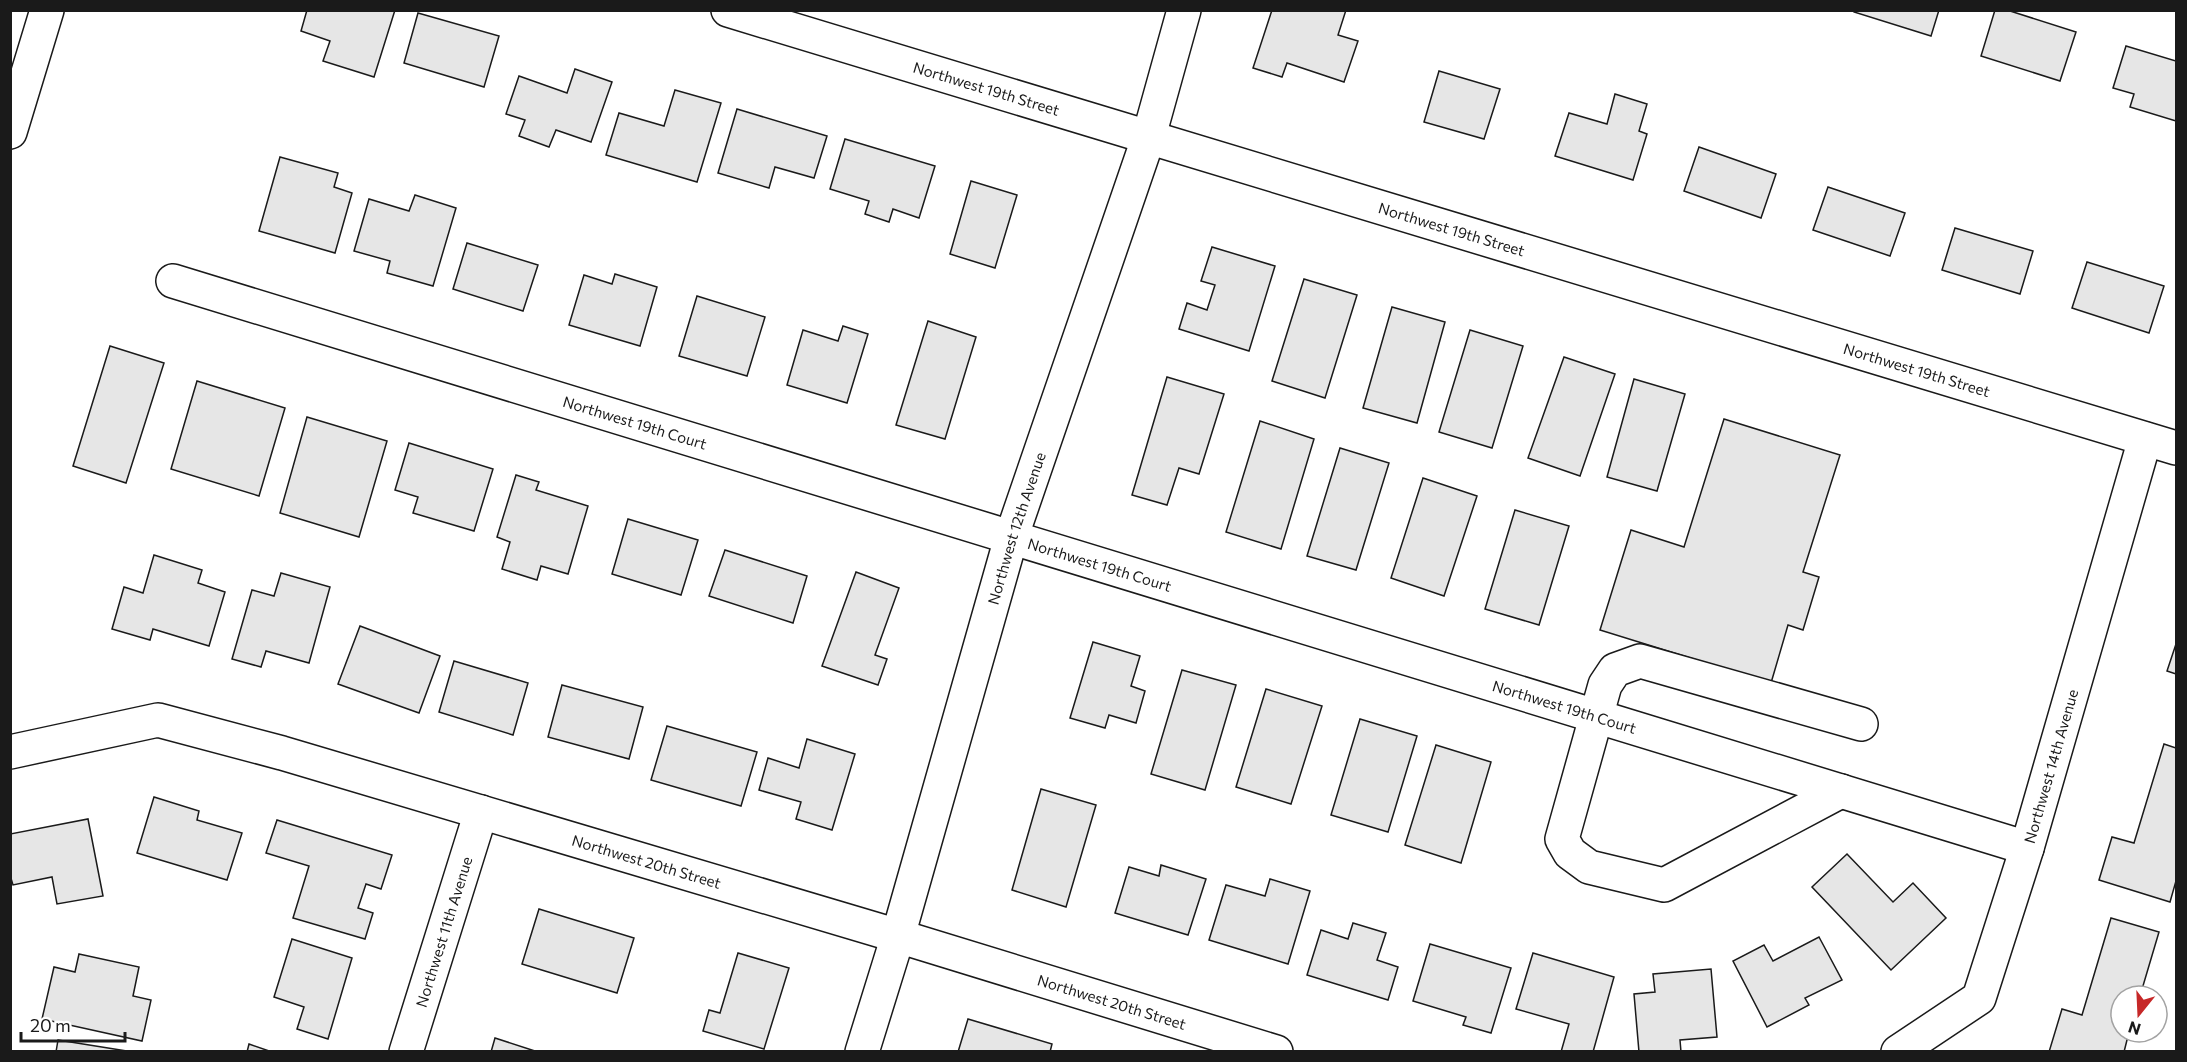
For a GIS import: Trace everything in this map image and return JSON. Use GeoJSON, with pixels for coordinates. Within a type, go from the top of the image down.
{"type":"FeatureCollection","features":[{"type":"Feature","properties":{"kind":"street"},"geometry":{"type":"LineString","coordinates":[[10,132],[47,10]]}},
{"type":"Feature","properties":{"kind":"street","name":"Northwest 19th Street"},"geometry":{"type":"LineString","coordinates":[[728,10],[2176,448]]}},
{"type":"Feature","properties":{"kind":"street","name":"Northwest 12th Avenue"},"geometry":{"type":"LineString","coordinates":[[862,1052],[898,936],[1011,538],[1149,136],[1184,10]]}},
{"type":"Feature","properties":{"kind":"street","name":"Northwest 19th Court"},"geometry":{"type":"LineString","coordinates":[[173,280],[2027,848]]}},
{"type":"Feature","properties":{"kind":"street","name":"Northwest 14th Avenue"},"geometry":{"type":"LineString","coordinates":[[1898,1052],[1979,998],[2027,848],[2145,439]]}},
{"type":"Feature","properties":{"kind":"street"},"geometry":{"type":"LineString","coordinates":[[1841,791],[1664,885],[1589,867],[1570,853],[1562,838],[1605,685],[1616,670],[1640,661],[1861,724]]}},
{"type":"Feature","properties":{"kind":"street","name":"Northwest 20th Street"},"geometry":{"type":"LineString","coordinates":[[10,752],[158,720],[282,753],[898,936],[1276,1052]]}},
{"type":"Feature","properties":{"kind":"street","name":"Northwest 11th Avenue"},"geometry":{"type":"LineString","coordinates":[[406,1052],[480,812]]}},
{"type":"Feature","properties":{"kind":"building"},"geometry":{"type":"Polygon","coordinates":[[[307,10],[395,10],[374,77],[323,61],[330,41],[301,31],[307,10]]]}},
{"type":"Feature","properties":{"kind":"building"},"geometry":{"type":"Polygon","coordinates":[[[1272,10],[1346,10],[1338,35],[1358,41],[1344,82],[1287,63],[1282,77],[1253,68],[1272,10]]]}},
{"type":"Feature","properties":{"kind":"building"},"geometry":{"type":"Polygon","coordinates":[[[1854,10],[1939,10],[1931,36],[1854,12],[1854,10]]]}},
{"type":"Feature","properties":{"kind":"building"},"geometry":{"type":"Polygon","coordinates":[[[1995,10],[2007,10],[2076,32],[2060,81],[1981,56],[1995,10]]]}},
{"type":"Feature","properties":{"kind":"building"},"geometry":{"type":"Polygon","coordinates":[[[418,13],[499,36],[484,87],[404,63],[418,13]]]}},
{"type":"Feature","properties":{"kind":"building"},"geometry":{"type":"Polygon","coordinates":[[[2126,46],[2176,61],[2176,121],[2130,107],[2134,94],[2113,88],[2126,46]]]}},
{"type":"Feature","properties":{"kind":"building"},"geometry":{"type":"Polygon","coordinates":[[[575,69],[612,82],[591,142],[556,130],[549,147],[519,136],[525,120],[506,114],[519,76],[567,93],[575,69]]]}},
{"type":"Feature","properties":{"kind":"building"},"geometry":{"type":"Polygon","coordinates":[[[1439,71],[1500,89],[1484,139],[1424,122],[1439,71]]]}},
{"type":"Feature","properties":{"kind":"building"},"geometry":{"type":"Polygon","coordinates":[[[675,90],[721,103],[697,182],[606,155],[619,113],[664,126],[675,90]]]}},
{"type":"Feature","properties":{"kind":"building"},"geometry":{"type":"Polygon","coordinates":[[[1615,94],[1647,104],[1639,131],[1647,134],[1633,180],[1555,156],[1569,113],[1607,124],[1615,94]]]}},
{"type":"Feature","properties":{"kind":"building"},"geometry":{"type":"Polygon","coordinates":[[[737,109],[827,136],[814,178],[775,167],[769,188],[718,173],[737,109]]]}},
{"type":"Feature","properties":{"kind":"building"},"geometry":{"type":"Polygon","coordinates":[[[845,139],[935,166],[919,218],[893,209],[889,222],[865,214],[869,201],[830,189],[845,139]]]}},
{"type":"Feature","properties":{"kind":"building"},"geometry":{"type":"Polygon","coordinates":[[[1699,147],[1776,174],[1761,218],[1684,191],[1699,147]]]}},
{"type":"Feature","properties":{"kind":"building"},"geometry":{"type":"Polygon","coordinates":[[[280,157],[338,173],[334,187],[352,193],[335,253],[259,231],[280,157]]]}},
{"type":"Feature","properties":{"kind":"building"},"geometry":{"type":"Polygon","coordinates":[[[971,181],[1017,195],[995,268],[950,254],[971,181]]]}},
{"type":"Feature","properties":{"kind":"building"},"geometry":{"type":"Polygon","coordinates":[[[1828,187],[1905,213],[1890,256],[1813,230],[1828,187]]]}},
{"type":"Feature","properties":{"kind":"building"},"geometry":{"type":"Polygon","coordinates":[[[415,195],[456,208],[433,286],[387,273],[390,261],[354,251],[369,199],[409,211],[415,195]]]}},
{"type":"Feature","properties":{"kind":"building"},"geometry":{"type":"Polygon","coordinates":[[[1955,228],[2033,251],[2020,294],[1942,270],[1955,228]]]}},
{"type":"Feature","properties":{"kind":"building"},"geometry":{"type":"Polygon","coordinates":[[[467,243],[538,265],[523,311],[453,289],[467,243]]]}},
{"type":"Feature","properties":{"kind":"building"},"geometry":{"type":"Polygon","coordinates":[[[1212,247],[1275,266],[1249,351],[1179,329],[1187,303],[1207,310],[1215,285],[1201,281],[1212,247]]]}},
{"type":"Feature","properties":{"kind":"building"},"geometry":{"type":"Polygon","coordinates":[[[2087,262],[2164,286],[2149,333],[2072,308],[2087,262]]]}},
{"type":"Feature","properties":{"kind":"building"},"geometry":{"type":"Polygon","coordinates":[[[615,274],[657,287],[640,346],[569,325],[584,275],[612,284],[615,274]]]}},
{"type":"Feature","properties":{"kind":"building"},"geometry":{"type":"Polygon","coordinates":[[[1304,279],[1357,295],[1325,398],[1272,381],[1304,279]]]}},
{"type":"Feature","properties":{"kind":"building"},"geometry":{"type":"Polygon","coordinates":[[[697,296],[765,317],[747,376],[679,356],[697,296]]]}},
{"type":"Feature","properties":{"kind":"building"},"geometry":{"type":"Polygon","coordinates":[[[1392,307],[1445,322],[1417,423],[1363,408],[1392,307]]]}},
{"type":"Feature","properties":{"kind":"building"},"geometry":{"type":"Polygon","coordinates":[[[928,321],[976,337],[945,439],[896,425],[928,321]]]}},
{"type":"Feature","properties":{"kind":"building"},"geometry":{"type":"Polygon","coordinates":[[[843,326],[868,334],[847,403],[787,385],[803,330],[838,341],[843,326]]]}},
{"type":"Feature","properties":{"kind":"building"},"geometry":{"type":"Polygon","coordinates":[[[1470,330],[1523,346],[1492,448],[1439,432],[1470,330]]]}},
{"type":"Feature","properties":{"kind":"building"},"geometry":{"type":"Polygon","coordinates":[[[110,346],[164,363],[126,483],[73,466],[110,346]]]}},
{"type":"Feature","properties":{"kind":"building"},"geometry":{"type":"Polygon","coordinates":[[[1564,357],[1615,374],[1580,476],[1528,458],[1564,357]]]}},
{"type":"Feature","properties":{"kind":"building"},"geometry":{"type":"Polygon","coordinates":[[[1167,377],[1224,394],[1199,474],[1179,468],[1167,505],[1132,495],[1167,377]]]}},
{"type":"Feature","properties":{"kind":"building"},"geometry":{"type":"Polygon","coordinates":[[[1634,379],[1685,394],[1657,491],[1607,477],[1634,379]]]}},
{"type":"Feature","properties":{"kind":"building"},"geometry":{"type":"Polygon","coordinates":[[[197,381],[285,408],[259,496],[171,469],[197,381]]]}},
{"type":"Feature","properties":{"kind":"building"},"geometry":{"type":"Polygon","coordinates":[[[307,417],[387,441],[359,537],[280,513],[307,417]]]}},
{"type":"Feature","properties":{"kind":"building"},"geometry":{"type":"Polygon","coordinates":[[[1724,419],[1840,455],[1803,572],[1819,577],[1803,630],[1788,625],[1771,683],[1600,630],[1631,530],[1684,547],[1724,419]]]}},
{"type":"Feature","properties":{"kind":"building"},"geometry":{"type":"Polygon","coordinates":[[[1260,421],[1314,439],[1281,549],[1226,532],[1260,421]]]}},
{"type":"Feature","properties":{"kind":"building"},"geometry":{"type":"Polygon","coordinates":[[[409,443],[493,469],[474,531],[413,513],[418,497],[395,490],[409,443]]]}},
{"type":"Feature","properties":{"kind":"building"},"geometry":{"type":"Polygon","coordinates":[[[1340,448],[1389,463],[1356,570],[1307,556],[1340,448]]]}},
{"type":"Feature","properties":{"kind":"building"},"geometry":{"type":"Polygon","coordinates":[[[516,475],[539,482],[536,490],[588,506],[568,574],[541,566],[537,580],[502,569],[510,542],[497,537],[516,475]]]}},
{"type":"Feature","properties":{"kind":"building"},"geometry":{"type":"Polygon","coordinates":[[[1423,478],[1477,496],[1444,596],[1391,578],[1423,478]]]}},
{"type":"Feature","properties":{"kind":"building"},"geometry":{"type":"Polygon","coordinates":[[[1515,510],[1569,526],[1539,625],[1485,609],[1515,510]]]}},
{"type":"Feature","properties":{"kind":"building"},"geometry":{"type":"Polygon","coordinates":[[[628,519],[698,540],[681,595],[612,574],[628,519]]]}},
{"type":"Feature","properties":{"kind":"building"},"geometry":{"type":"Polygon","coordinates":[[[725,550],[807,576],[793,623],[709,596],[725,550]]]}},
{"type":"Feature","properties":{"kind":"building"},"geometry":{"type":"Polygon","coordinates":[[[154,555],[202,570],[198,583],[225,592],[209,646],[153,629],[150,640],[112,629],[124,587],[143,593],[154,555]]]}},
{"type":"Feature","properties":{"kind":"building"},"geometry":{"type":"Polygon","coordinates":[[[856,572],[899,588],[875,655],[887,659],[878,685],[822,666],[856,572]]]}},
{"type":"Feature","properties":{"kind":"building"},"geometry":{"type":"Polygon","coordinates":[[[281,573],[330,587],[309,663],[266,651],[261,667],[232,659],[252,590],[274,596],[281,573]]]}},
{"type":"Feature","properties":{"kind":"building"},"geometry":{"type":"Polygon","coordinates":[[[360,626],[440,656],[419,713],[338,684],[360,626]]]}},
{"type":"Feature","properties":{"kind":"building"},"geometry":{"type":"Polygon","coordinates":[[[1093,642],[1140,656],[1131,686],[1145,691],[1136,723],[1109,715],[1105,728],[1070,718],[1093,642]]]}},
{"type":"Feature","properties":{"kind":"building"},"geometry":{"type":"Polygon","coordinates":[[[2176,644],[2176,674],[2167,671],[2176,644]]]}},
{"type":"Feature","properties":{"kind":"building"},"geometry":{"type":"Polygon","coordinates":[[[454,661],[528,683],[513,735],[439,712],[454,661]]]}},
{"type":"Feature","properties":{"kind":"building"},"geometry":{"type":"Polygon","coordinates":[[[1182,670],[1236,685],[1205,790],[1151,774],[1182,670]]]}},
{"type":"Feature","properties":{"kind":"building"},"geometry":{"type":"Polygon","coordinates":[[[562,685],[643,707],[629,759],[548,737],[562,685]]]}},
{"type":"Feature","properties":{"kind":"building"},"geometry":{"type":"Polygon","coordinates":[[[1266,689],[1322,706],[1291,804],[1236,787],[1266,689]]]}},
{"type":"Feature","properties":{"kind":"building"},"geometry":{"type":"Polygon","coordinates":[[[1360,719],[1417,736],[1388,832],[1331,815],[1360,719]]]}},
{"type":"Feature","properties":{"kind":"building"},"geometry":{"type":"Polygon","coordinates":[[[667,726],[757,752],[741,806],[651,780],[667,726]]]}},
{"type":"Feature","properties":{"kind":"building"},"geometry":{"type":"Polygon","coordinates":[[[807,739],[855,754],[832,830],[796,819],[801,802],[759,790],[768,758],[799,768],[807,739]]]}},
{"type":"Feature","properties":{"kind":"building"},"geometry":{"type":"Polygon","coordinates":[[[2164,744],[2176,748],[2176,881],[2170,902],[2099,880],[2112,837],[2134,843],[2164,744]]]}},
{"type":"Feature","properties":{"kind":"building"},"geometry":{"type":"Polygon","coordinates":[[[1436,745],[1491,762],[1461,863],[1405,845],[1436,745]]]}},
{"type":"Feature","properties":{"kind":"building"},"geometry":{"type":"Polygon","coordinates":[[[1041,789],[1096,805],[1066,907],[1012,890],[1041,789]]]}},
{"type":"Feature","properties":{"kind":"building"},"geometry":{"type":"Polygon","coordinates":[[[154,797],[199,811],[197,820],[242,833],[227,880],[137,853],[154,797]]]}},
{"type":"Feature","properties":{"kind":"building"},"geometry":{"type":"Polygon","coordinates":[[[88,819],[103,896],[57,904],[52,877],[13,885],[10,875],[10,834],[88,819]]]}},
{"type":"Feature","properties":{"kind":"building"},"geometry":{"type":"Polygon","coordinates":[[[277,820],[392,855],[381,889],[366,884],[358,908],[373,913],[365,939],[293,918],[309,866],[266,853],[277,820]]]}},
{"type":"Feature","properties":{"kind":"building"},"geometry":{"type":"Polygon","coordinates":[[[1847,854],[1893,902],[1913,883],[1946,918],[1891,970],[1812,887],[1847,854]]]}},
{"type":"Feature","properties":{"kind":"building"},"geometry":{"type":"Polygon","coordinates":[[[1161,865],[1206,879],[1188,935],[1115,913],[1129,867],[1159,876],[1161,865]]]}},
{"type":"Feature","properties":{"kind":"building"},"geometry":{"type":"Polygon","coordinates":[[[1270,879],[1310,891],[1288,964],[1209,940],[1226,885],[1265,896],[1270,879]]]}},
{"type":"Feature","properties":{"kind":"building"},"geometry":{"type":"Polygon","coordinates":[[[539,909],[634,938],[617,993],[522,964],[539,909]]]}},
{"type":"Feature","properties":{"kind":"building"},"geometry":{"type":"Polygon","coordinates":[[[2111,918],[2159,932],[2144,984],[2109,984],[2109,1044],[2126,1044],[2124,1052],[2049,1052],[2062,1009],[2082,1015],[2111,918]]]}},
{"type":"Feature","properties":{"kind":"building"},"geometry":{"type":"Polygon","coordinates":[[[1353,923],[1386,933],[1377,960],[1398,967],[1388,1000],[1307,975],[1321,930],[1348,939],[1353,923]]]}},
{"type":"Feature","properties":{"kind":"building"},"geometry":{"type":"Polygon","coordinates":[[[1819,937],[1842,980],[1805,998],[1809,1005],[1767,1027],[1733,961],[1764,945],[1773,961],[1819,937]]]}},
{"type":"Feature","properties":{"kind":"building"},"geometry":{"type":"Polygon","coordinates":[[[292,939],[352,958],[328,1039],[297,1029],[304,1007],[274,997],[292,939]]]}},
{"type":"Feature","properties":{"kind":"building"},"geometry":{"type":"Polygon","coordinates":[[[1430,944],[1511,968],[1491,1033],[1463,1025],[1466,1017],[1413,1001],[1430,944]]]}},
{"type":"Feature","properties":{"kind":"building"},"geometry":{"type":"Polygon","coordinates":[[[738,953],[789,968],[764,1049],[703,1031],[709,1010],[720,1013],[738,953]]]}},
{"type":"Feature","properties":{"kind":"building"},"geometry":{"type":"Polygon","coordinates":[[[1533,953],[1614,977],[1593,1052],[1561,1052],[1569,1024],[1516,1009],[1533,953]]]}},
{"type":"Feature","properties":{"kind":"building"},"geometry":{"type":"Polygon","coordinates":[[[79,954],[139,967],[133,996],[151,1000],[142,1041],[42,1019],[54,967],[75,972],[79,954]]]}},
{"type":"Feature","properties":{"kind":"building"},"geometry":{"type":"Polygon","coordinates":[[[1711,969],[1717,1037],[1680,1040],[1681,1052],[1639,1052],[1634,994],[1655,992],[1653,974],[1711,969]]]}},
{"type":"Feature","properties":{"kind":"building"},"geometry":{"type":"Polygon","coordinates":[[[968,1019],[1052,1044],[1050,1052],[958,1052],[968,1019]]]}},
{"type":"Feature","properties":{"kind":"building"},"geometry":{"type":"Polygon","coordinates":[[[495,1038],[538,1052],[491,1052],[495,1038]]]}},
{"type":"Feature","properties":{"kind":"building"},"geometry":{"type":"Polygon","coordinates":[[[58,1040],[133,1052],[56,1052],[58,1040]]]}},
{"type":"Feature","properties":{"kind":"building"},"geometry":{"type":"Polygon","coordinates":[[[249,1044],[272,1052],[247,1052],[249,1044]]]}}]}
